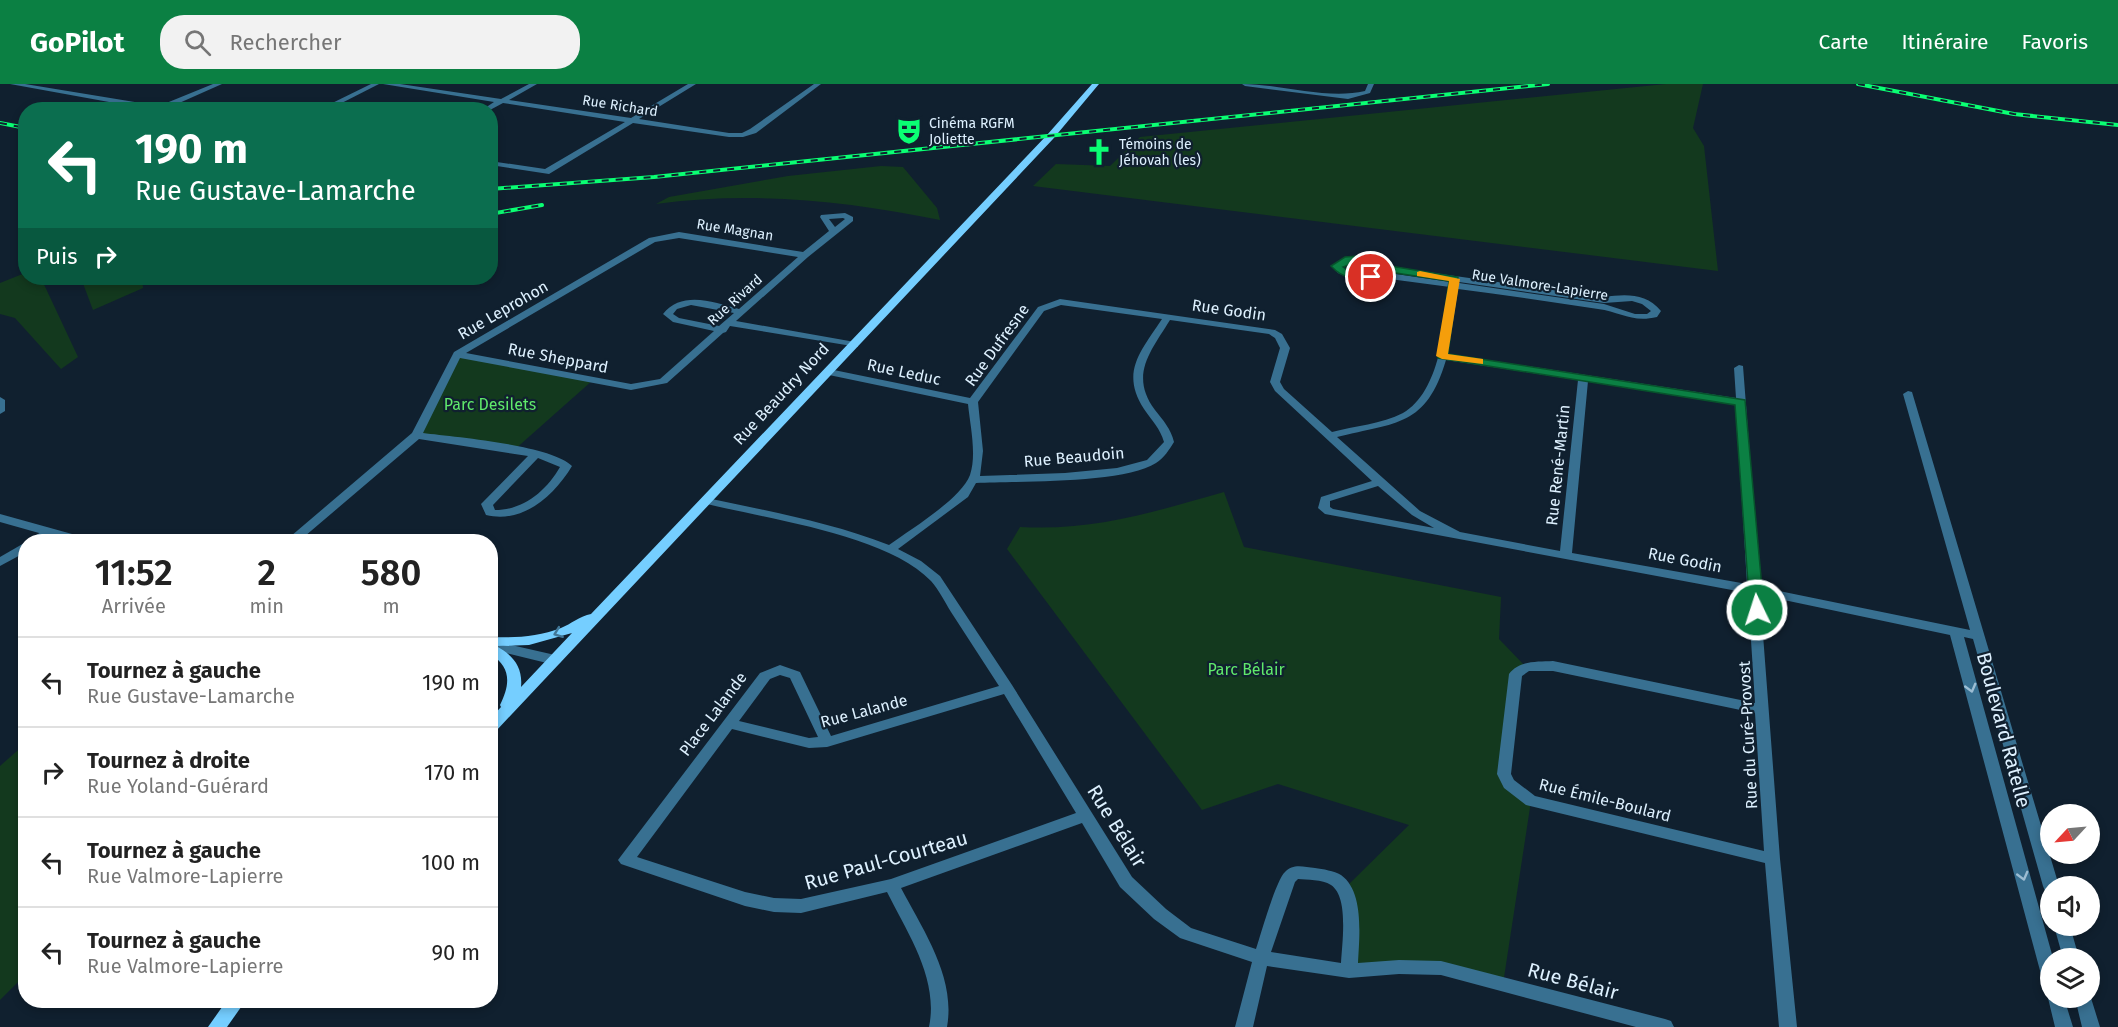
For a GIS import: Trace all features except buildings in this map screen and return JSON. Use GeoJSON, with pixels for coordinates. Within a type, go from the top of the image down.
{"type":"FeatureCollection","features":[{"type":"Feature","properties":{"kind":"main road","name":"Rue Beaudry Nord"},"geometry":{"type":"LineString","coordinates":[[498,720],[855,345],[1050,137],[1096,84]]}},
{"type":"Feature","properties":{"kind":"main road"},"geometry":{"type":"LineString","coordinates":[[498,644],[530,642],[553,636],[581,624],[608,605]]}},
{"type":"Feature","properties":{"kind":"main road"},"geometry":{"type":"LineString","coordinates":[[498,650],[504,654],[513,668],[516,685],[498,718]]}},
{"type":"Feature","properties":{"kind":"main road"},"geometry":{"type":"LineString","coordinates":[[217,1027],[232,1008]]}},
{"type":"Feature","properties":{"kind":"street"},"geometry":{"type":"LineString","coordinates":[[13,84],[122,102]]}},
{"type":"Feature","properties":{"kind":"street"},"geometry":{"type":"LineString","coordinates":[[179,102],[219,84]]}},
{"type":"Feature","properties":{"kind":"street"},"geometry":{"type":"LineString","coordinates":[[338,102],[376,84]]}},
{"type":"Feature","properties":{"kind":"street","name":"Rue Richard"},"geometry":{"type":"LineString","coordinates":[[387,84],[722,135],[742,135],[753,131],[818,84]]}},
{"type":"Feature","properties":{"kind":"street"},"geometry":{"type":"LineString","coordinates":[[498,103],[534,84]]}},
{"type":"Feature","properties":{"kind":"street"},"geometry":{"type":"LineString","coordinates":[[498,164],[546,172],[693,84]]}},
{"type":"Feature","properties":{"kind":"street"},"geometry":{"type":"LineString","coordinates":[[1245,84],[1355,96],[1368,92],[1371,84]]}},
{"type":"Feature","properties":{"kind":"street","name":"Rue Rivard"},"geometry":{"type":"LineString","coordinates":[[653,385],[663,381],[834,232]]}},
{"type":"Feature","properties":{"kind":"street","name":"Rue Magnan"},"geometry":{"type":"LineString","coordinates":[[661,237],[679,235],[805,255]]}},
{"type":"Feature","properties":{"kind":"street","name":"Rue Leprohon"},"geometry":{"type":"LineString","coordinates":[[299,534],[417,435],[457,354],[661,237]]}},
{"type":"Feature","properties":{"kind":"street","name":"Rue Valmore-Lapierre"},"geometry":{"type":"LineString","coordinates":[[1454,282],[1382,268],[1358,259],[1348,260],[1336,266],[1347,275],[1358,278],[1382,275],[1454,282],[1604,300],[1631,297],[1647,302],[1656,311],[1654,315],[1646,318],[1631,317],[1604,308],[1454,282]]}},
{"type":"Feature","properties":{"kind":"street"},"geometry":{"type":"LineString","coordinates":[[1330,436],[1406,415],[1424,403],[1432,388],[1442,356],[1454,282]]}},
{"type":"Feature","properties":{"kind":"street","name":"Rue Godin"},"geometry":{"type":"LineString","coordinates":[[1052,304],[1071,302],[1272,332],[1279,336],[1285,348],[1275,385],[1379,482],[1416,513],[1455,534]]}},
{"type":"Feature","properties":{"kind":"street"},"geometry":{"type":"LineString","coordinates":[[740,312],[689,303],[675,306],[668,314],[676,320],[855,345]]}},
{"type":"Feature","properties":{"kind":"street","name":"Rue Dufresne"},"geometry":{"type":"LineString","coordinates":[[973,480],[976,474],[978,451],[973,402],[985,382],[1041,309],[1052,304]]}},
{"type":"Feature","properties":{"kind":"street","name":"Rue Beaudoin"},"geometry":{"type":"LineString","coordinates":[[973,480],[1121,471],[1150,462],[1163,452],[1169,442],[1166,429],[1138,392],[1135,378],[1137,367],[1167,318]]}},
{"type":"Feature","properties":{"kind":"street","name":"Rue Sheppard"},"geometry":{"type":"LineString","coordinates":[[457,354],[620,386],[641,388],[653,385]]}},
{"type":"Feature","properties":{"kind":"street"},"geometry":{"type":"LineString","coordinates":[[1442,356],[1741,402]]}},
{"type":"Feature","properties":{"kind":"street","name":"Rue du Curé-Provost"},"geometry":{"type":"LineString","coordinates":[[1740,368],[1772,859],[1788,1027]]}},
{"type":"Feature","properties":{"kind":"street","name":"Rue Leduc"},"geometry":{"type":"LineString","coordinates":[[829,372],[973,402]]}},
{"type":"Feature","properties":{"kind":"street","name":"Rue René-Martin"},"geometry":{"type":"LineString","coordinates":[[1566,555],[1583,378]]}},
{"type":"Feature","properties":{"kind":"street","name":"Boulevard Ratelle"},"geometry":{"type":"LineString","coordinates":[[1908,394],[2047,876]]}},
{"type":"Feature","properties":{"kind":"street"},"geometry":{"type":"LineString","coordinates":[[0,400],[0,411]]}},
{"type":"Feature","properties":{"kind":"street"},"geometry":{"type":"LineString","coordinates":[[417,435],[535,455],[561,462],[566,466],[548,490],[528,507],[504,515],[490,513],[487,504],[535,455]]}},
{"type":"Feature","properties":{"kind":"street"},"geometry":{"type":"LineString","coordinates":[[892,548],[964,495],[973,480]]}},
{"type":"Feature","properties":{"kind":"street","name":"Rue Godin"},"geometry":{"type":"LineString","coordinates":[[1379,482],[1325,499],[1324,508],[1329,512],[1756,590],[1978,636]]}},
{"type":"Feature","properties":{"kind":"street","name":"Rue Bélair"},"geometry":{"type":"LineString","coordinates":[[707,501],[817,527],[892,548],[925,567],[936,579],[1008,688],[1126,882],[1160,915],[1186,933],[1262,958],[1349,971],[1399,967],[1441,968],[1665,1027]]}},
{"type":"Feature","properties":{"kind":"street"},"geometry":{"type":"LineString","coordinates":[[0,518],[55,534]]}},
{"type":"Feature","properties":{"kind":"street"},"geometry":{"type":"LineString","coordinates":[[0,562],[18,551]]}},
{"type":"Feature","properties":{"kind":"street","name":"Boulevard Ratelle"},"geometry":{"type":"LineString","coordinates":[[1956,632],[2042,948]]}},
{"type":"Feature","properties":{"kind":"street"},"geometry":{"type":"LineString","coordinates":[[498,646],[555,660]]}},
{"type":"Feature","properties":{"kind":"street","name":"Rue Émile-Boulard"},"geometry":{"type":"LineString","coordinates":[[1763,711],[1552,666],[1526,667],[1516,674],[1504,774],[1509,784],[1531,801],[1772,859]]}},
{"type":"Feature","properties":{"kind":"street","name":"Place Lalande"},"geometry":{"type":"LineString","coordinates":[[626,860],[765,676],[780,670],[791,672],[802,688],[827,741]]}},
{"type":"Feature","properties":{"kind":"street","name":"Rue Lalande"},"geometry":{"type":"LineString","coordinates":[[728,723],[809,743],[827,741],[1008,688]]}},
{"type":"Feature","properties":{"kind":"street","name":"Rue Paul-Courteau"},"geometry":{"type":"LineString","coordinates":[[626,860],[745,899],[774,905],[801,906],[891,885],[1086,816]]}},
{"type":"Feature","properties":{"kind":"street"},"geometry":{"type":"LineString","coordinates":[[1244,1027],[1262,958],[1288,878],[1294,872],[1335,879],[1345,888],[1350,905],[1349,971]]}},
{"type":"Feature","properties":{"kind":"street"},"geometry":{"type":"LineString","coordinates":[[891,885],[935,978],[941,996],[938,1027]]}},
{"type":"Feature","properties":{"kind":"street"},"geometry":{"type":"LineString","coordinates":[[2059,1008],[2064,1027]]}},
{"type":"Feature","properties":{"kind":"street"},"geometry":{"type":"LineString","coordinates":[[2086,1008],[2091,1027]]}},
{"type":"Feature","properties":{"kind":"green space"},"geometry":{"type":"Polygon","coordinates":[[[1666,84],[1703,84],[1693,128],[1704,146],[1718,271],[1033,186],[1056,164],[1110,166],[1140,137],[1666,84]]]}},
{"type":"Feature","properties":{"kind":"green space"},"geometry":{"type":"Polygon","coordinates":[[[881,166],[903,167],[937,208],[940,220],[905,213],[799,200],[728,198],[656,204],[669,197],[788,176],[881,166]]]}},
{"type":"Feature","properties":{"kind":"green space"},"geometry":{"type":"Polygon","coordinates":[[[18,276],[18,285],[44,285],[78,357],[61,369],[15,318],[0,314],[0,283],[18,276]]]}},
{"type":"Feature","properties":{"kind":"green space"},"geometry":{"type":"Polygon","coordinates":[[[84,285],[143,285],[143,288],[93,310],[84,285]]]}},
{"type":"Feature","properties":{"kind":"green space","name":"Parc Desilets"},"geometry":{"type":"Polygon","coordinates":[[[457,354],[593,380],[513,451],[417,435],[457,354]]]}},
{"type":"Feature","properties":{"kind":"green space","name":"Parc Bélair"},"geometry":{"type":"Polygon","coordinates":[[[1224,492],[1244,547],[1501,597],[1499,639],[1526,667],[1516,674],[1504,774],[1531,801],[1503,984],[1441,968],[1349,971],[1345,888],[1409,825],[1278,784],[1202,810],[1007,549],[1020,527],[1099,523],[1148,513],[1224,492]]]}},
{"type":"Feature","properties":{"kind":"green space"},"geometry":{"type":"Polygon","coordinates":[[[18,750],[18,982],[0,1000],[0,766],[18,750]]]}},
{"type":"Feature","properties":{"kind":"railway"},"geometry":{"type":"LineString","coordinates":[[498,188],[654,177],[1548,84]]}},
{"type":"Feature","properties":{"kind":"railway"},"geometry":{"type":"LineString","coordinates":[[1858,84],[2014,114],[2118,125]]}},
{"type":"Feature","properties":{"kind":"railway"},"geometry":{"type":"LineString","coordinates":[[0,123],[18,126]]}},
{"type":"Feature","properties":{"kind":"railway"},"geometry":{"type":"LineString","coordinates":[[498,213],[542,205]]}},
{"type":"Feature","properties":{"kind":"slow traffic"},"geometry":{"type":"LineString","coordinates":[[1420,274],[1455,279],[1442,356],[1479,362]]}},
{"type":"Feature","properties":{"kind":"place","name":"Cinéma RGFM Joliette"},"geometry":{"type":"Point","coordinates":[909,131]}},
{"type":"Feature","properties":{"kind":"place","name":"Témoins de Jéhovah (les)"},"geometry":{"type":"Point","coordinates":[1099,152]}},
{"type":"Feature","properties":{"kind":"route"},"geometry":{"type":"LineString","coordinates":[[1371,277],[1358,278],[1347,275],[1336,266],[1341,262],[1358,259],[1382,268],[1455,279],[1442,356],[1741,402],[1757,610]]}}]}
